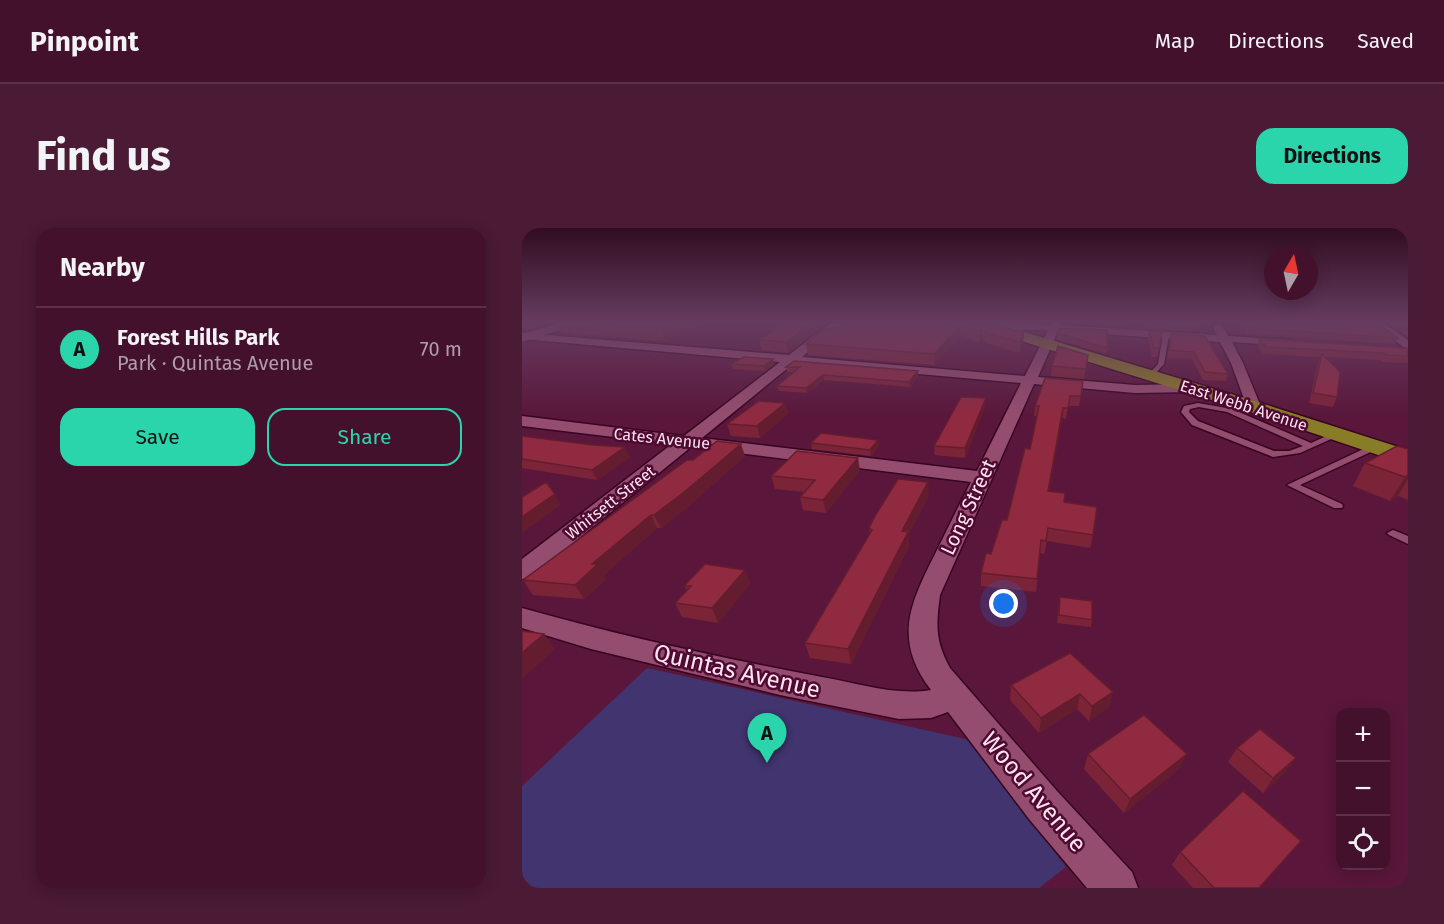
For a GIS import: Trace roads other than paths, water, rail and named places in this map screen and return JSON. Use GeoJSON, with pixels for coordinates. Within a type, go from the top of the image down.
{"type":"FeatureCollection","features":[{"type":"Feature","properties":{"kind":"highway","name":"East Webb Avenue"},"geometry":{"type":"LineString","coordinates":[[1102,353],[1151,375],[1408,458]]}},
{"type":"Feature","properties":{"kind":"street"},"geometry":{"type":"LineString","coordinates":[[708,353],[1135,389],[1192,388]]}},
{"type":"Feature","properties":{"kind":"street","name":"Whitsett Street"},"geometry":{"type":"LineString","coordinates":[[522,571],[802,353]]}},
{"type":"Feature","properties":{"kind":"street","name":"Long Street"},"geometry":{"type":"LineString","coordinates":[[952,695],[939,677],[927,652],[922,616],[927,595],[981,477],[1042,353]]}},
{"type":"Feature","properties":{"kind":"street"},"geometry":{"type":"LineString","coordinates":[[1231,353],[1254,407]]}},
{"type":"Feature","properties":{"kind":"street","name":"Cates Avenue"},"geometry":{"type":"LineString","coordinates":[[522,421],[981,477]]}},
{"type":"Feature","properties":{"kind":"street","name":"Quintas Avenue"},"geometry":{"type":"LineString","coordinates":[[522,618],[591,638],[757,676],[899,705],[931,704],[952,695]]}},
{"type":"Feature","properties":{"kind":"street","name":"Wood Avenue"},"geometry":{"type":"LineString","coordinates":[[952,695],[1116,888]]}},
{"type":"Feature","properties":{"kind":"lane"},"geometry":{"type":"LineString","coordinates":[[1151,375],[1161,364],[1163,353]]}},
{"type":"Feature","properties":{"kind":"lane"},"geometry":{"type":"LineString","coordinates":[[1310,446],[1216,406],[1195,404],[1186,408],[1185,411],[1195,423],[1273,454],[1285,454],[1310,446],[1336,435]]}},
{"type":"Feature","properties":{"kind":"lane"},"geometry":{"type":"LineString","coordinates":[[1338,506],[1292,485],[1374,447]]}},
{"type":"Feature","properties":{"kind":"lane"},"geometry":{"type":"LineString","coordinates":[[1393,533],[1408,541]]}},
{"type":"Feature","properties":{"kind":"place","name":"Forest Hills Park"},"geometry":{"type":"Point","coordinates":[767,763]}}]}
